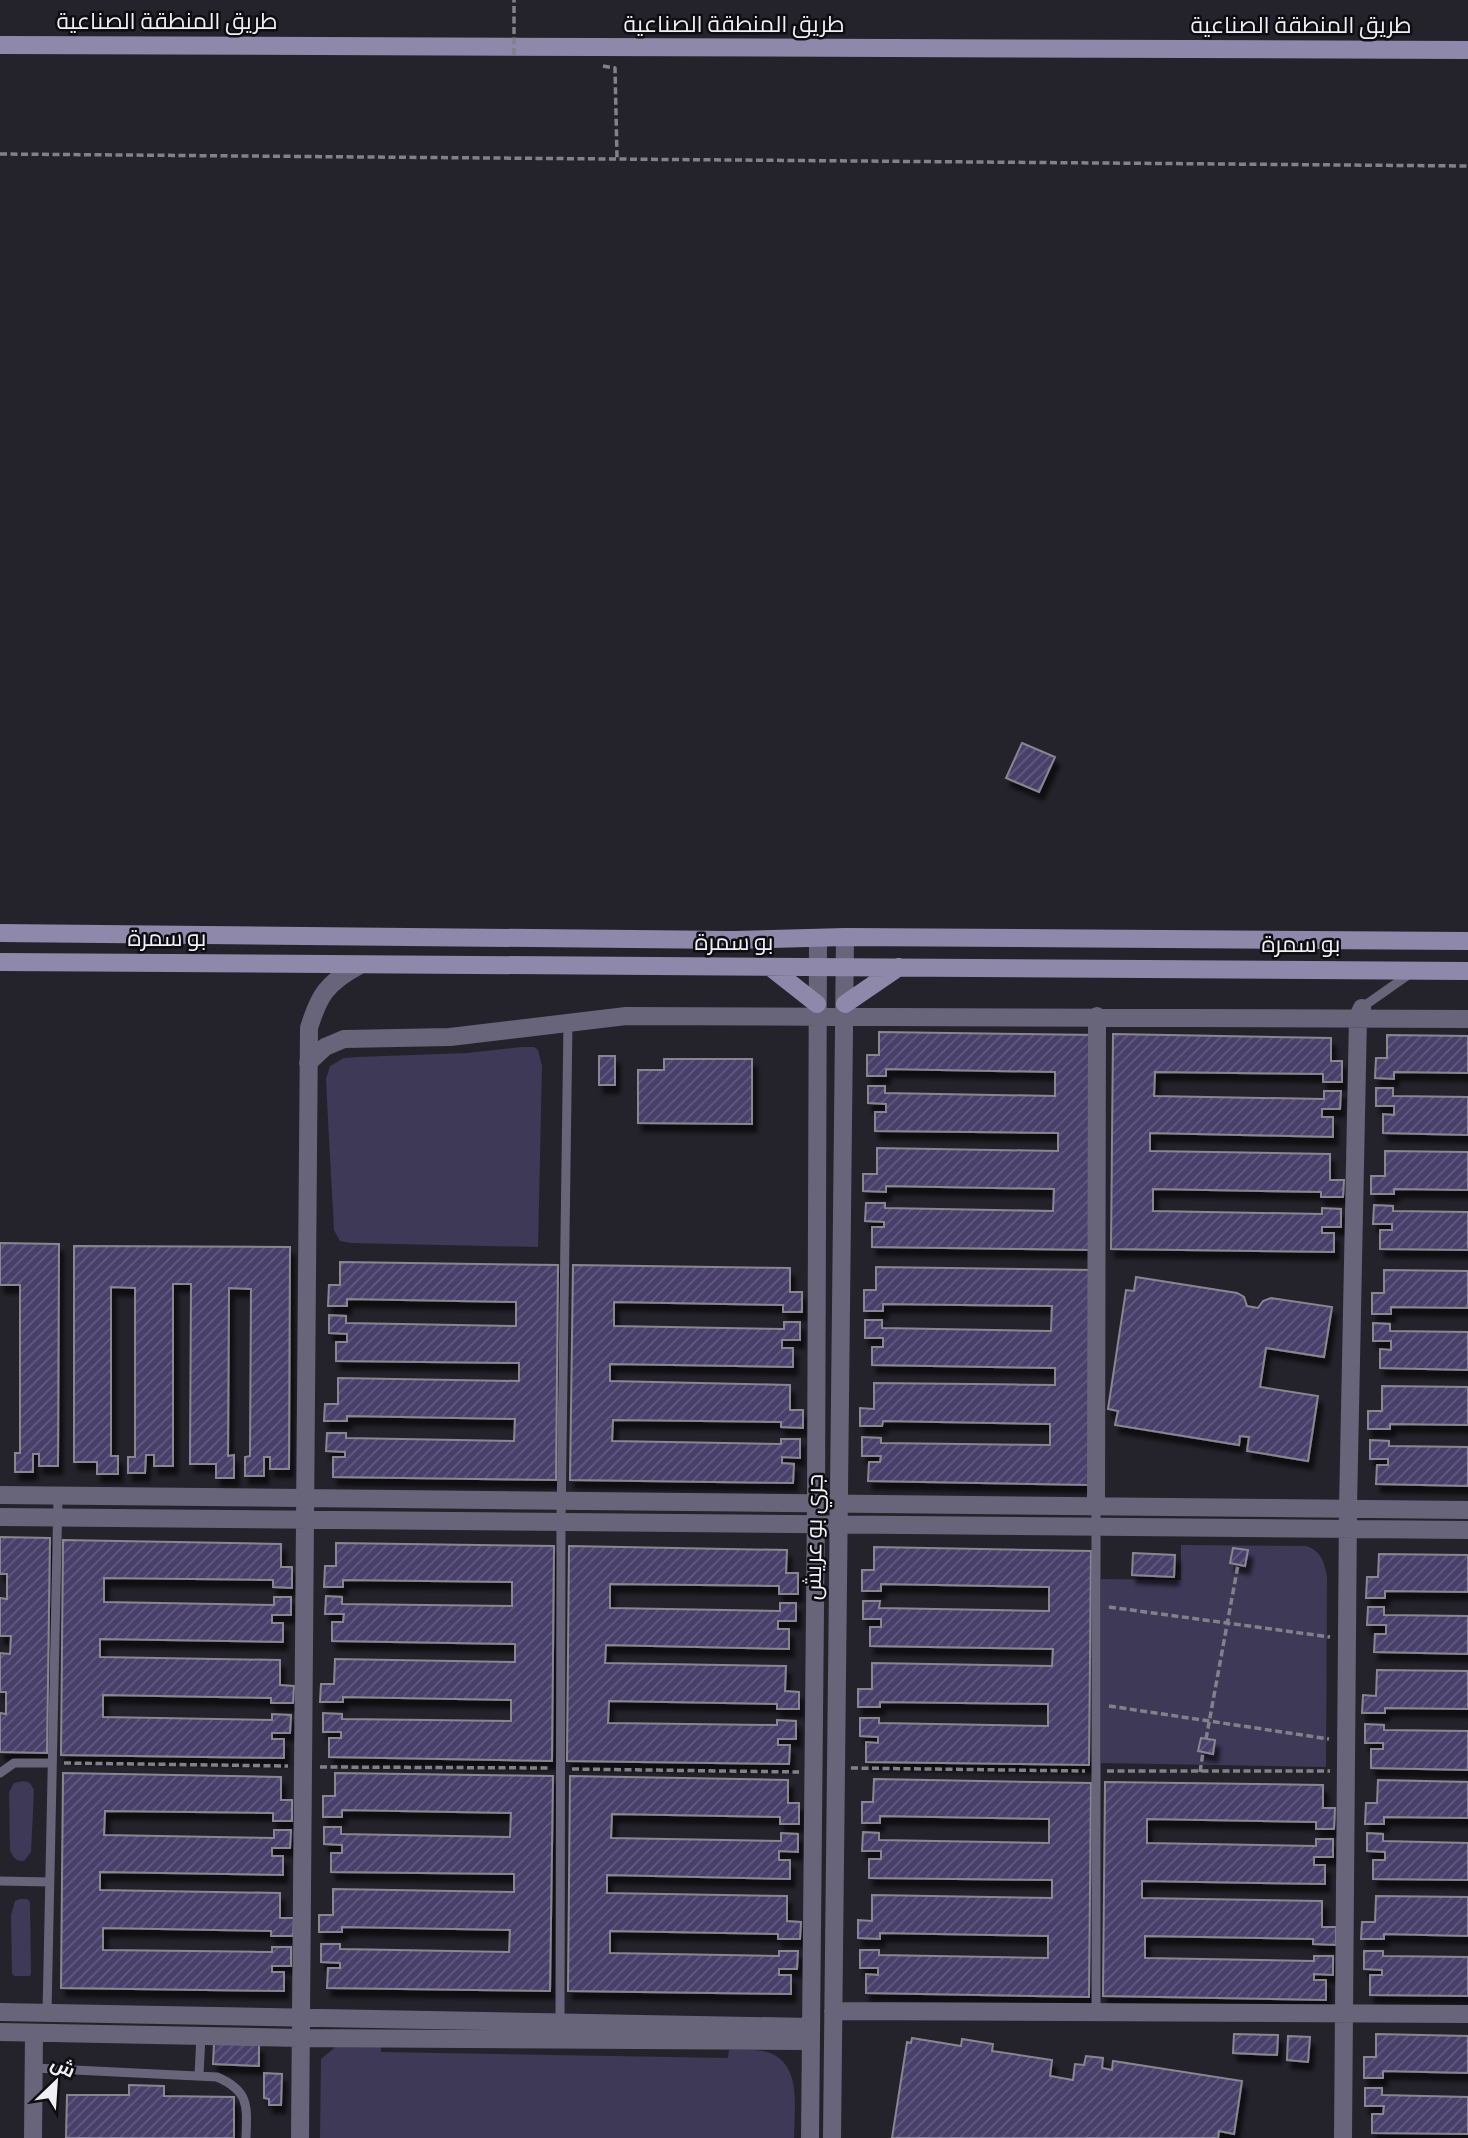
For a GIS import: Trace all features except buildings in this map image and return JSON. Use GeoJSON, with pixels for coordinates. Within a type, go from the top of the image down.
{"type":"FeatureCollection","features":[{"type":"Feature","properties":{"kind":"street","name":"طريق المنطقة الصناعية"},"geometry":{"type":"LineString","coordinates":[[0,45],[1468,50]]}},
{"type":"Feature","properties":{"kind":"street","name":"بو سمرة"},"geometry":{"type":"LineString","coordinates":[[0,933],[732,940],[845,937],[1468,941]]}},
{"type":"Feature","properties":{"kind":"street","name":"جري بو عريش"},"geometry":{"type":"LineString","coordinates":[[810,2138],[818,937]]}},
{"type":"Feature","properties":{"kind":"street","name":"جري بو عريش"},"geometry":{"type":"LineString","coordinates":[[832,2138],[845,937]]}},
{"type":"Feature","properties":{"kind":"street","name":"بو سمرة"},"geometry":{"type":"LineString","coordinates":[[0,962],[1468,971]]}},
{"type":"Feature","properties":{"kind":"street"},"geometry":{"type":"LineString","coordinates":[[300,2138],[309,1028],[317,1003],[327,987],[339,976],[358,966]]}},
{"type":"Feature","properties":{"kind":"street"},"geometry":{"type":"LineString","coordinates":[[770,967],[817,1009]]}},
{"type":"Feature","properties":{"kind":"street"},"geometry":{"type":"LineString","coordinates":[[845,1010],[900,967]]}},
{"type":"Feature","properties":{"kind":"street"},"geometry":{"type":"LineString","coordinates":[[308,1063],[325,1047],[344,1040],[450,1037],[626,1016],[817,1009],[1097,1016],[1361,1012],[1468,1018]]}},
{"type":"Feature","properties":{"kind":"street"},"geometry":{"type":"LineString","coordinates":[[1343,2138],[1348,1508],[1361,1012]]}},
{"type":"Feature","properties":{"kind":"street"},"geometry":{"type":"LineString","coordinates":[[1096,1506],[1097,1016]]}},
{"type":"Feature","properties":{"kind":"street"},"geometry":{"type":"LineString","coordinates":[[0,1495],[1468,1510]]}},
{"type":"Feature","properties":{"kind":"street"},"geometry":{"type":"LineString","coordinates":[[0,1517],[1468,1530]]}},
{"type":"Feature","properties":{"kind":"street"},"geometry":{"type":"LineString","coordinates":[[833,2011],[1468,2014]]}},
{"type":"Feature","properties":{"kind":"street"},"geometry":{"type":"LineString","coordinates":[[0,2012],[560,2023],[811,2034]]}},
{"type":"Feature","properties":{"kind":"street"},"geometry":{"type":"LineString","coordinates":[[0,2032],[300,2038],[811,2034]]}},
{"type":"Feature","properties":{"kind":"street"},"geometry":{"type":"LineString","coordinates":[[33,2138],[34,2033]]}},
{"type":"Feature","properties":{"kind":"lane"},"geometry":{"type":"LineString","coordinates":[[1361,1012],[1415,970]]}},
{"type":"Feature","properties":{"kind":"lane"},"geometry":{"type":"LineString","coordinates":[[560,2023],[561,1500],[568,1021]]}},
{"type":"Feature","properties":{"kind":"lane"},"geometry":{"type":"LineString","coordinates":[[47,2013],[58,1496]]}},
{"type":"Feature","properties":{"kind":"lane"},"geometry":{"type":"LineString","coordinates":[[1096,1506],[1096,2011]]}},
{"type":"Feature","properties":{"kind":"lane"},"geometry":{"type":"LineString","coordinates":[[0,1773],[14,1763],[52,1763]]}},
{"type":"Feature","properties":{"kind":"lane"},"geometry":{"type":"LineString","coordinates":[[0,1881],[49,1882]]}},
{"type":"Feature","properties":{"kind":"lane"},"geometry":{"type":"LineString","coordinates":[[199,2076],[201,2035]]}},
{"type":"Feature","properties":{"kind":"lane"},"geometry":{"type":"LineString","coordinates":[[34,2068],[217,2077],[237,2089],[244,2098],[247,2106],[246,2138]]}},
{"type":"Feature","properties":{"kind":"path"},"geometry":{"type":"LineString","coordinates":[[514,0],[514,55]]}},
{"type":"Feature","properties":{"kind":"path"},"geometry":{"type":"LineString","coordinates":[[615,68],[617,158]]}},
{"type":"Feature","properties":{"kind":"path"},"geometry":{"type":"LineString","coordinates":[[0,154],[1468,166]]}},
{"type":"Feature","properties":{"kind":"path"},"geometry":{"type":"LineString","coordinates":[[1206,1739],[1238,1564]]}},
{"type":"Feature","properties":{"kind":"path"},"geometry":{"type":"LineString","coordinates":[[1096,1605],[1348,1639]]}},
{"type":"Feature","properties":{"kind":"path"},"geometry":{"type":"LineString","coordinates":[[1096,1704],[1347,1741]]}},
{"type":"Feature","properties":{"kind":"path"},"geometry":{"type":"LineString","coordinates":[[1200,1772],[1203,1752]]}},
{"type":"Feature","properties":{"kind":"path"},"geometry":{"type":"LineString","coordinates":[[1097,1771],[1346,1771]]}},
{"type":"Feature","properties":{"kind":"shaded area"},"geometry":{"type":"Polygon","coordinates":[[[534,1047],[538,1050],[542,1066],[538,1247],[340,1241],[334,1230],[326,1079],[330,1066],[344,1058],[467,1053],[534,1047]]]}},
{"type":"Feature","properties":{"kind":"shaded area"},"geometry":{"type":"Polygon","coordinates":[[[1181,1545],[1306,1546],[1321,1557],[1327,1576],[1326,1767],[1101,1763],[1101,1579],[1181,1580],[1181,1545]]]}},
{"type":"Feature","properties":{"kind":"shaded area"},"geometry":{"type":"Polygon","coordinates":[[[14,1783],[30,1783],[34,1790],[31,1852],[24,1861],[15,1858],[10,1850],[9,1792],[14,1783]]]}},
{"type":"Feature","properties":{"kind":"shaded area"},"geometry":{"type":"Polygon","coordinates":[[[20,1899],[30,1902],[30,1976],[14,1976],[12,1973],[11,1915],[15,1901],[20,1899]]]}},
{"type":"Feature","properties":{"kind":"shaded area"},"geometry":{"type":"Polygon","coordinates":[[[339,2044],[381,2044],[381,2052],[728,2058],[729,2050],[767,2052],[786,2066],[791,2076],[795,2101],[794,2138],[320,2138],[321,2059],[339,2044]]]}}]}
